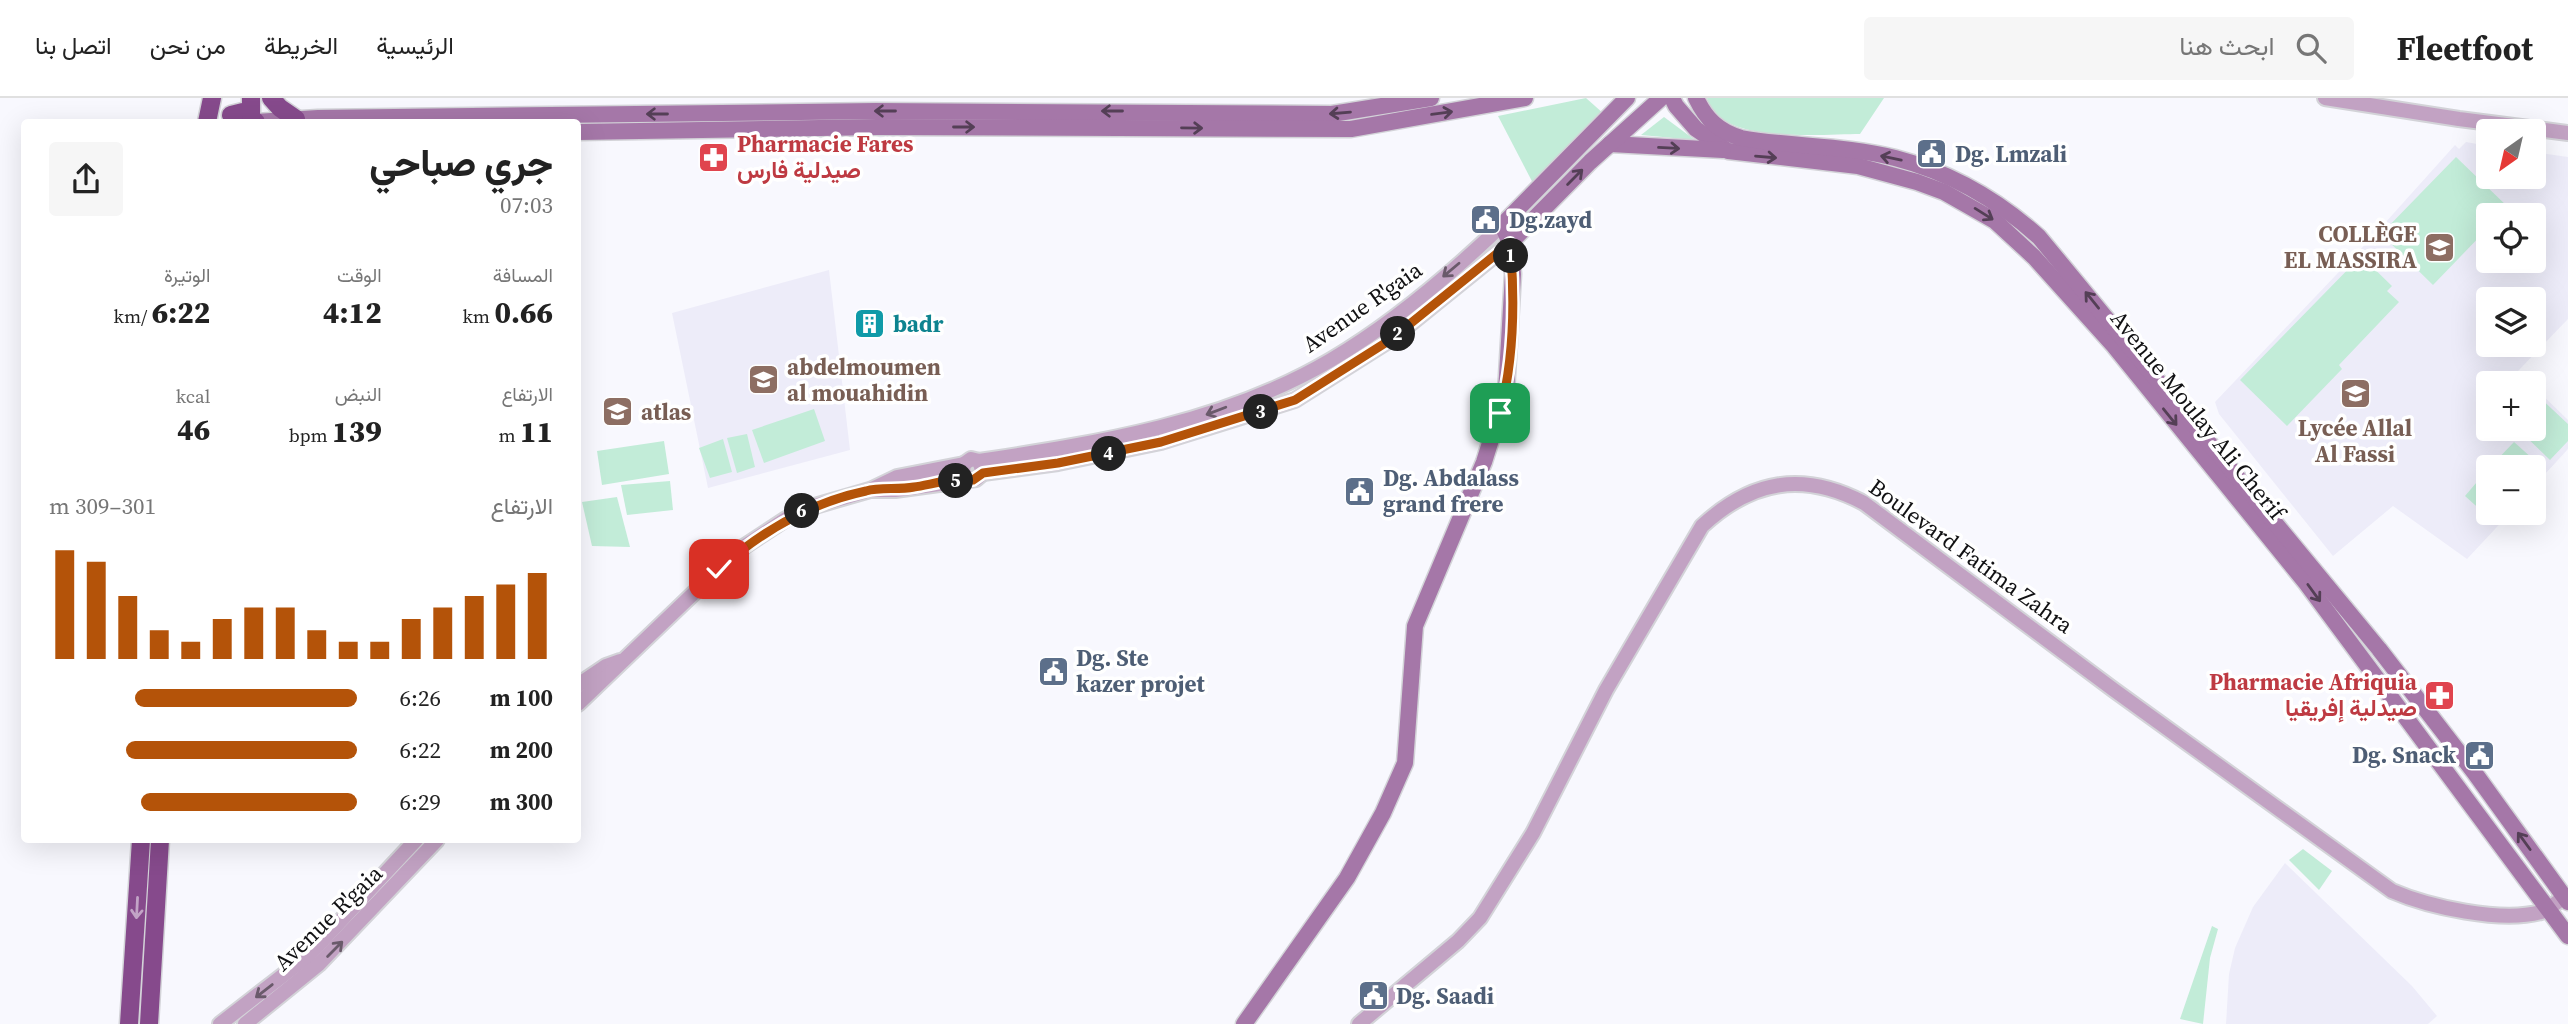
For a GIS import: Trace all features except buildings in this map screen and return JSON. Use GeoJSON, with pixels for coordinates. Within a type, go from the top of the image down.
{"type":"FeatureCollection","features":[{"type":"Feature","properties":{"kind":"highway"},"geometry":{"type":"LineString","coordinates":[[208,119],[212,98]]}},
{"type":"Feature","properties":{"kind":"highway"},"geometry":{"type":"LineString","coordinates":[[271,98],[296,119]]}},
{"type":"Feature","properties":{"kind":"highway"},"geometry":{"type":"LineString","coordinates":[[229,112],[253,115]]}},
{"type":"Feature","properties":{"kind":"highway"},"geometry":{"type":"LineString","coordinates":[[129,1024],[141,843]]}},
{"type":"Feature","properties":{"kind":"highway"},"geometry":{"type":"LineString","coordinates":[[149,1024],[160,843]]}},
{"type":"Feature","properties":{"kind":"main road"},"geometry":{"type":"LineString","coordinates":[[253,115],[296,119],[876,111],[1332,114],[1431,98]]}},
{"type":"Feature","properties":{"kind":"main road"},"geometry":{"type":"LineString","coordinates":[[581,132],[877,127],[1352,130],[1525,98]]}},
{"type":"Feature","properties":{"kind":"main road","name":"Avenue R'gaia"},"geometry":{"type":"LineString","coordinates":[[1503,225],[1628,98]]}},
{"type":"Feature","properties":{"kind":"main road"},"geometry":{"type":"LineString","coordinates":[[1652,98],[1662,98]]}},
{"type":"Feature","properties":{"kind":"main road","name":"Avenue R'gaia"},"geometry":{"type":"LineString","coordinates":[[1510,243],[1662,98]]}},
{"type":"Feature","properties":{"kind":"main road","name":"Avenue Moulay Ali Cherif"},"geometry":{"type":"LineString","coordinates":[[1672,98],[1696,130],[1728,150],[1858,166],[1944,192],[1995,221],[2034,257],[2114,346],[2306,583],[2568,936]]}},
{"type":"Feature","properties":{"kind":"main road","name":"Avenue Moulay Ali Cherif"},"geometry":{"type":"LineString","coordinates":[[1696,98],[1704,113],[1726,134],[1893,157],[1933,170],[1998,204],[2039,237],[2379,649],[2474,772],[2566,900]]}},
{"type":"Feature","properties":{"kind":"main road"},"geometry":{"type":"LineString","coordinates":[[1610,145],[1728,150]]}},
{"type":"Feature","properties":{"kind":"main road"},"geometry":{"type":"LineString","coordinates":[[1244,1024],[1347,878],[1383,813],[1405,763],[1415,626],[1484,463],[1506,392],[1513,274],[1510,243],[1503,225]]}},
{"type":"Feature","properties":{"kind":"street"},"geometry":{"type":"LineString","coordinates":[[2325,98],[2568,133]]}},
{"type":"Feature","properties":{"kind":"street","name":"Avenue R'gaia"},"geometry":{"type":"LineString","coordinates":[[581,702],[745,546],[808,509],[870,490],[895,490],[1050,451],[1153,430],[1195,418],[1286,383],[1366,338],[1503,225]]}},
{"type":"Feature","properties":{"kind":"street","name":"Avenue R'gaia"},"geometry":{"type":"LineString","coordinates":[[973,469],[1058,463],[1161,442],[1295,400],[1390,340],[1510,243]]}},
{"type":"Feature","properties":{"kind":"street","name":"Boulevard Fatima Zahra"},"geometry":{"type":"LineString","coordinates":[[1359,1024],[1458,941],[1480,919],[1533,833],[1606,690],[1702,526],[1724,506],[1762,488],[1778,485],[1816,485],[1839,490],[1864,503],[2379,884],[2410,898],[2468,911],[2497,914],[2540,912],[2549,908]]}},
{"type":"Feature","properties":{"kind":"street","name":"Avenue R'gaia"},"geometry":{"type":"LineString","coordinates":[[581,683],[606,666],[622,661]]}},
{"type":"Feature","properties":{"kind":"street","name":"Avenue R'gaia"},"geometry":{"type":"LineString","coordinates":[[220,1024],[309,956],[413,843]]}},
{"type":"Feature","properties":{"kind":"street","name":"Avenue R'gaia"},"geometry":{"type":"LineString","coordinates":[[245,1024],[319,964],[434,843]]}},
{"type":"Feature","properties":{"kind":"street"},"geometry":{"type":"LineString","coordinates":[[2549,908],[2566,900]]}},
{"type":"Feature","properties":{"kind":"shaded area","name":"Lycée Allal Al Fassi"},"geometry":{"type":"Polygon","coordinates":[[[2466,142],[2476,144],[2476,189],[2546,189],[2546,154],[2568,157],[2568,319],[2546,342],[2546,287],[2476,287],[2476,357],[2531,357],[2518,371],[2476,371],[2476,441],[2546,441],[2546,399],[2568,420],[2568,449],[2546,473],[2546,455],[2476,455],[2476,525],[2499,525],[2467,559],[2393,506],[2333,556],[2219,414],[2215,402],[2376,233],[2455,145],[2459,149],[2466,142]]]}},
{"type":"Feature","properties":{"kind":"shaded area","name":"abdelmoumen al mouahidin"},"geometry":{"type":"Polygon","coordinates":[[[829,270],[850,450],[708,488],[672,313],[829,270]]]}},
{"type":"Feature","properties":{"kind":"shaded area"},"geometry":{"type":"Polygon","coordinates":[[[2285,863],[2412,986],[2437,1016],[2428,1024],[2226,1024],[2229,974],[2235,948],[2253,907],[2285,863]]]}},
{"type":"Feature","properties":{"kind":"green space"},"geometry":{"type":"Polygon","coordinates":[[[1586,98],[1604,114],[1535,187],[1498,116],[1586,98]]]}},
{"type":"Feature","properties":{"kind":"green space"},"geometry":{"type":"Polygon","coordinates":[[[1707,98],[1884,98],[1860,134],[1798,135],[1750,130],[1730,123],[1715,113],[1707,98]]]}},
{"type":"Feature","properties":{"kind":"green space"},"geometry":{"type":"Polygon","coordinates":[[[1664,117],[1695,140],[1641,135],[1664,117]]]}},
{"type":"Feature","properties":{"kind":"green space"},"geometry":{"type":"Polygon","coordinates":[[[2456,157],[2476,176],[2476,189],[2489,189],[2504,203],[2476,203],[2476,240],[2433,285],[2381,234],[2456,157]]]}},
{"type":"Feature","properties":{"kind":"green space"},"geometry":{"type":"Polygon","coordinates":[[[2361,256],[2392,286],[2387,291],[2399,302],[2339,365],[2342,369],[2287,426],[2240,380],[2361,256]]]}},
{"type":"Feature","properties":{"kind":"green space"},"geometry":{"type":"Polygon","coordinates":[[[2546,403],[2568,424],[2568,441],[2550,460],[2530,441],[2546,441],[2546,403]]]}},
{"type":"Feature","properties":{"kind":"green space"},"geometry":{"type":"Polygon","coordinates":[[[814,409],[825,441],[764,463],[752,430],[814,409]]]}},
{"type":"Feature","properties":{"kind":"green space"},"geometry":{"type":"Polygon","coordinates":[[[747,434],[755,467],[737,473],[727,438],[747,434]]]}},
{"type":"Feature","properties":{"kind":"green space"},"geometry":{"type":"Polygon","coordinates":[[[723,439],[732,472],[710,478],[699,448],[723,439]]]}},
{"type":"Feature","properties":{"kind":"green space"},"geometry":{"type":"Polygon","coordinates":[[[664,441],[669,474],[602,485],[597,451],[664,441]]]}},
{"type":"Feature","properties":{"kind":"green space"},"geometry":{"type":"Polygon","coordinates":[[[2514,442],[2528,455],[2502,455],[2514,442]]]}},
{"type":"Feature","properties":{"kind":"green space"},"geometry":{"type":"Polygon","coordinates":[[[670,481],[673,510],[627,515],[621,485],[670,481]]]}},
{"type":"Feature","properties":{"kind":"green space"},"geometry":{"type":"Polygon","coordinates":[[[2476,483],[2476,506],[2465,496],[2476,483]]]}},
{"type":"Feature","properties":{"kind":"green space"},"geometry":{"type":"Polygon","coordinates":[[[617,497],[630,547],[592,546],[582,502],[617,497]]]}},
{"type":"Feature","properties":{"kind":"green space"},"geometry":{"type":"Polygon","coordinates":[[[2303,849],[2332,871],[2319,890],[2289,860],[2303,849]]]}},
{"type":"Feature","properties":{"kind":"green space"},"geometry":{"type":"Polygon","coordinates":[[[2212,926],[2218,929],[2210,958],[2203,1024],[2180,1019],[2212,926]]]}},
{"type":"Feature","properties":{"kind":"place","name":"Dg. Lmzali"},"geometry":{"type":"Point","coordinates":[1932,154]}},
{"type":"Feature","properties":{"kind":"place","name":"Pharmacie Fares صيدلية فارس"},"geometry":{"type":"Point","coordinates":[714,157]}},
{"type":"Feature","properties":{"kind":"place","name":"Dg.zayd"},"geometry":{"type":"Point","coordinates":[1486,220]}},
{"type":"Feature","properties":{"kind":"place","name":"COLLÈGE EL MASSIRA"},"geometry":{"type":"Point","coordinates":[2440,247]}},
{"type":"Feature","properties":{"kind":"place","name":"badr"},"geometry":{"type":"Point","coordinates":[870,324]}},
{"type":"Feature","properties":{"kind":"place","name":"abdelmoumen al mouahidin"},"geometry":{"type":"Point","coordinates":[764,380]}},
{"type":"Feature","properties":{"kind":"place","name":"Lycée Allal Al Fassi"},"geometry":{"type":"Point","coordinates":[2355,394]}},
{"type":"Feature","properties":{"kind":"place","name":"atlas"},"geometry":{"type":"Point","coordinates":[618,412]}},
{"type":"Feature","properties":{"kind":"place","name":"Dg. Abdalass grand frere"},"geometry":{"type":"Point","coordinates":[1360,491]}},
{"type":"Feature","properties":{"kind":"place","name":"Dg. Ste kazer projet"},"geometry":{"type":"Point","coordinates":[1053,671]}},
{"type":"Feature","properties":{"kind":"place","name":"Pharmacie Afriquia صيدلية إفريقيا"},"geometry":{"type":"Point","coordinates":[2440,695]}},
{"type":"Feature","properties":{"kind":"place","name":"Dg. Snack"},"geometry":{"type":"Point","coordinates":[2479,755]}},
{"type":"Feature","properties":{"kind":"place","name":"Dg. Saadi"},"geometry":{"type":"Point","coordinates":[1373,996]}},
{"type":"Feature","properties":{"kind":"route"},"geometry":{"type":"LineString","coordinates":[[719,569],[745,546],[786,519],[829,501],[870,490],[895,490],[967,478],[973,480],[983,473],[1100,456],[1199,432],[1295,400],[1390,340],[1510,243],[1513,274],[1512,324],[1506,392],[1500,413]]}}]}
